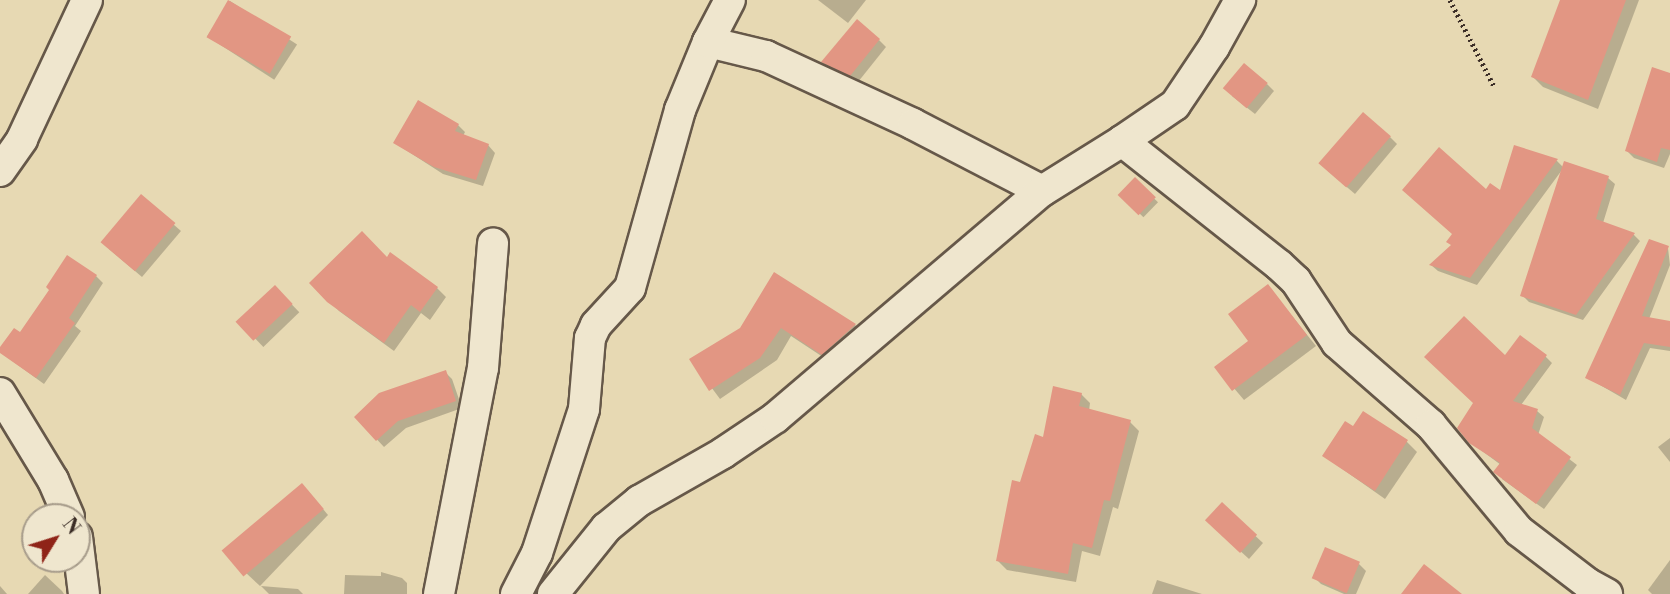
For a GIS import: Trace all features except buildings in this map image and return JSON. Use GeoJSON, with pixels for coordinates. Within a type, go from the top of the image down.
{"type":"FeatureCollection","features":[{"type":"Feature","properties":{"kind":"street"},"geometry":{"type":"LineString","coordinates":[[0,171],[22,139],[88,0]]}},
{"type":"Feature","properties":{"kind":"street"},"geometry":{"type":"LineString","coordinates":[[516,594],[537,553],[584,409],[590,338],[596,325],[630,288],[680,110],[708,42],[730,0]]}},
{"type":"Feature","properties":{"kind":"street"},"geometry":{"type":"LineString","coordinates":[[553,594],[606,528],[631,508],[723,453],[775,418],[1042,191],[1175,106],[1214,47],[1240,0]]}},
{"type":"Feature","properties":{"kind":"street"},"geometry":{"type":"LineString","coordinates":[[708,42],[766,56],[914,124],[1042,191]]}},
{"type":"Feature","properties":{"kind":"street"},"geometry":{"type":"LineString","coordinates":[[1122,141],[1279,265],[1296,281],[1337,343],[1431,425],[1519,531],[1587,583],[1607,594]]}},
{"type":"Feature","properties":{"kind":"street"},"geometry":{"type":"LineString","coordinates":[[439,594],[484,368],[494,243]]}},
{"type":"Feature","properties":{"kind":"street"},"geometry":{"type":"LineString","coordinates":[[0,393],[53,480],[63,503]]}},
{"type":"Feature","properties":{"kind":"street"},"geometry":{"type":"LineString","coordinates":[[81,573],[84,594]]}},
{"type":"Feature","properties":{"kind":"path"},"geometry":{"type":"LineString","coordinates":[[1450,0],[1494,86]]}}]}
